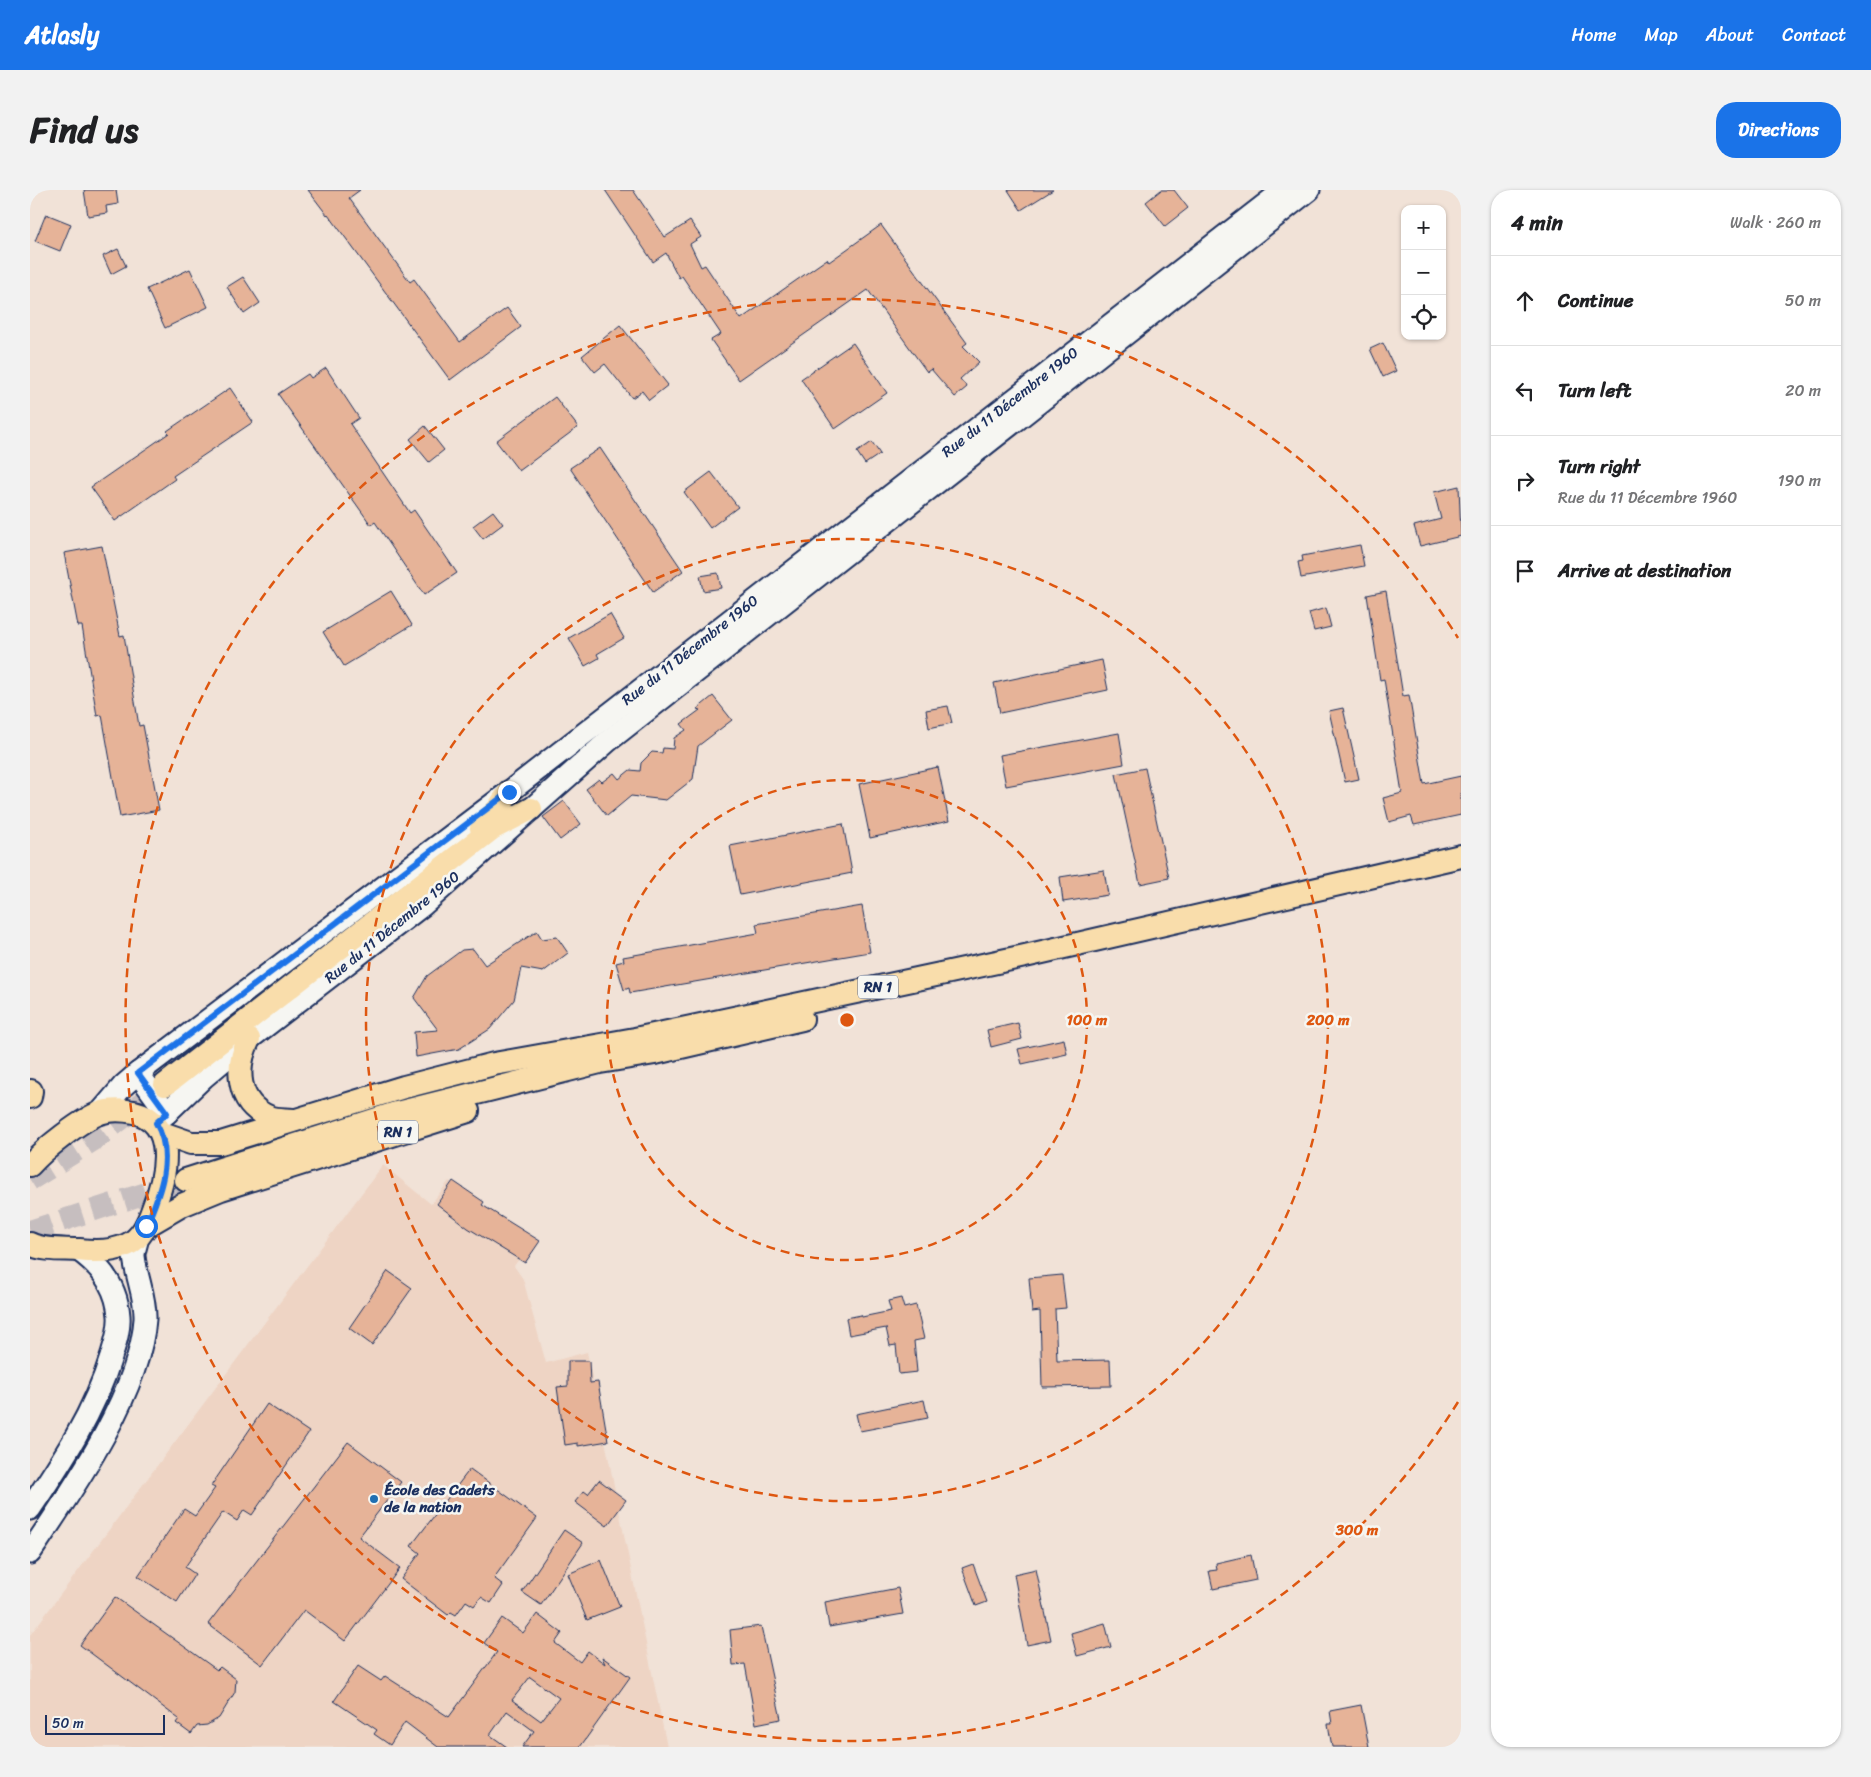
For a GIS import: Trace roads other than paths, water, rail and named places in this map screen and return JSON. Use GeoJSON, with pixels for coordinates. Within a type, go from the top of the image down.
{"type":"FeatureCollection","features":[{"type":"Feature","properties":{"kind":"main road","name":"Rue du 11 Décembre 1960"},"geometry":{"type":"LineString","coordinates":[[509,792],[1284,190]]}},
{"type":"Feature","properties":{"kind":"main road","name":"Rue du 11 Décembre 1960"},"geometry":{"type":"LineString","coordinates":[[162,1123],[204,1077],[249,1039],[423,905],[608,741],[1309,190]]}},
{"type":"Feature","properties":{"kind":"main road"},"geometry":{"type":"LineString","coordinates":[[154,1078],[479,830],[509,792]]}},
{"type":"Feature","properties":{"kind":"main road"},"geometry":{"type":"LineString","coordinates":[[100,1113],[122,1086],[154,1078],[505,821],[531,809]]}},
{"type":"Feature","properties":{"kind":"main road","name":"RN 1"},"geometry":{"type":"LineString","coordinates":[[162,1123],[191,1143],[221,1143],[413,1085],[484,1066],[539,1054],[635,1038],[1025,956],[1461,856]]}},
{"type":"Feature","properties":{"kind":"main road","name":"RN 1"},"geometry":{"type":"LineString","coordinates":[[142,1232],[182,1205],[221,1189],[457,1114],[600,1075],[655,1053],[1461,867]]}},
{"type":"Feature","properties":{"kind":"main road"},"geometry":{"type":"LineString","coordinates":[[635,1038],[591,1058],[405,1102],[184,1176],[393,1114],[600,1062],[655,1053]]}},
{"type":"Feature","properties":{"kind":"main road"},"geometry":{"type":"LineString","coordinates":[[249,1039],[241,1055],[239,1070],[245,1093],[256,1108],[270,1118],[297,1121]]}},
{"type":"Feature","properties":{"kind":"main road"},"geometry":{"type":"LineString","coordinates":[[30,1553],[86,1467],[107,1430],[126,1388],[139,1351],[145,1319],[142,1292],[134,1255],[158,1196],[165,1167],[166,1150],[154,1078]]}},
{"type":"Feature","properties":{"kind":"main road"},"geometry":{"type":"LineString","coordinates":[[33,1160],[88,1118],[100,1113],[115,1110],[132,1111],[162,1123]]}},
{"type":"Feature","properties":{"kind":"main road"},"geometry":{"type":"LineString","coordinates":[[37,1248],[113,1250],[128,1244],[142,1232]]}},
{"type":"Feature","properties":{"kind":"main road"},"geometry":{"type":"LineString","coordinates":[[30,1509],[88,1416],[108,1368],[118,1330],[117,1303],[108,1279],[89,1258],[78,1250]]}},
{"type":"Feature","properties":{"kind":"tunnel"},"geometry":{"type":"LineString","coordinates":[[30,1180],[97,1138],[165,1085]]}},
{"type":"Feature","properties":{"kind":"tunnel"},"geometry":{"type":"LineString","coordinates":[[30,1231],[186,1180]]}},
{"type":"Feature","properties":{"kind":"place","name":"École des Cadets de la nation"},"geometry":{"type":"Point","coordinates":[374,1499]}}]}
